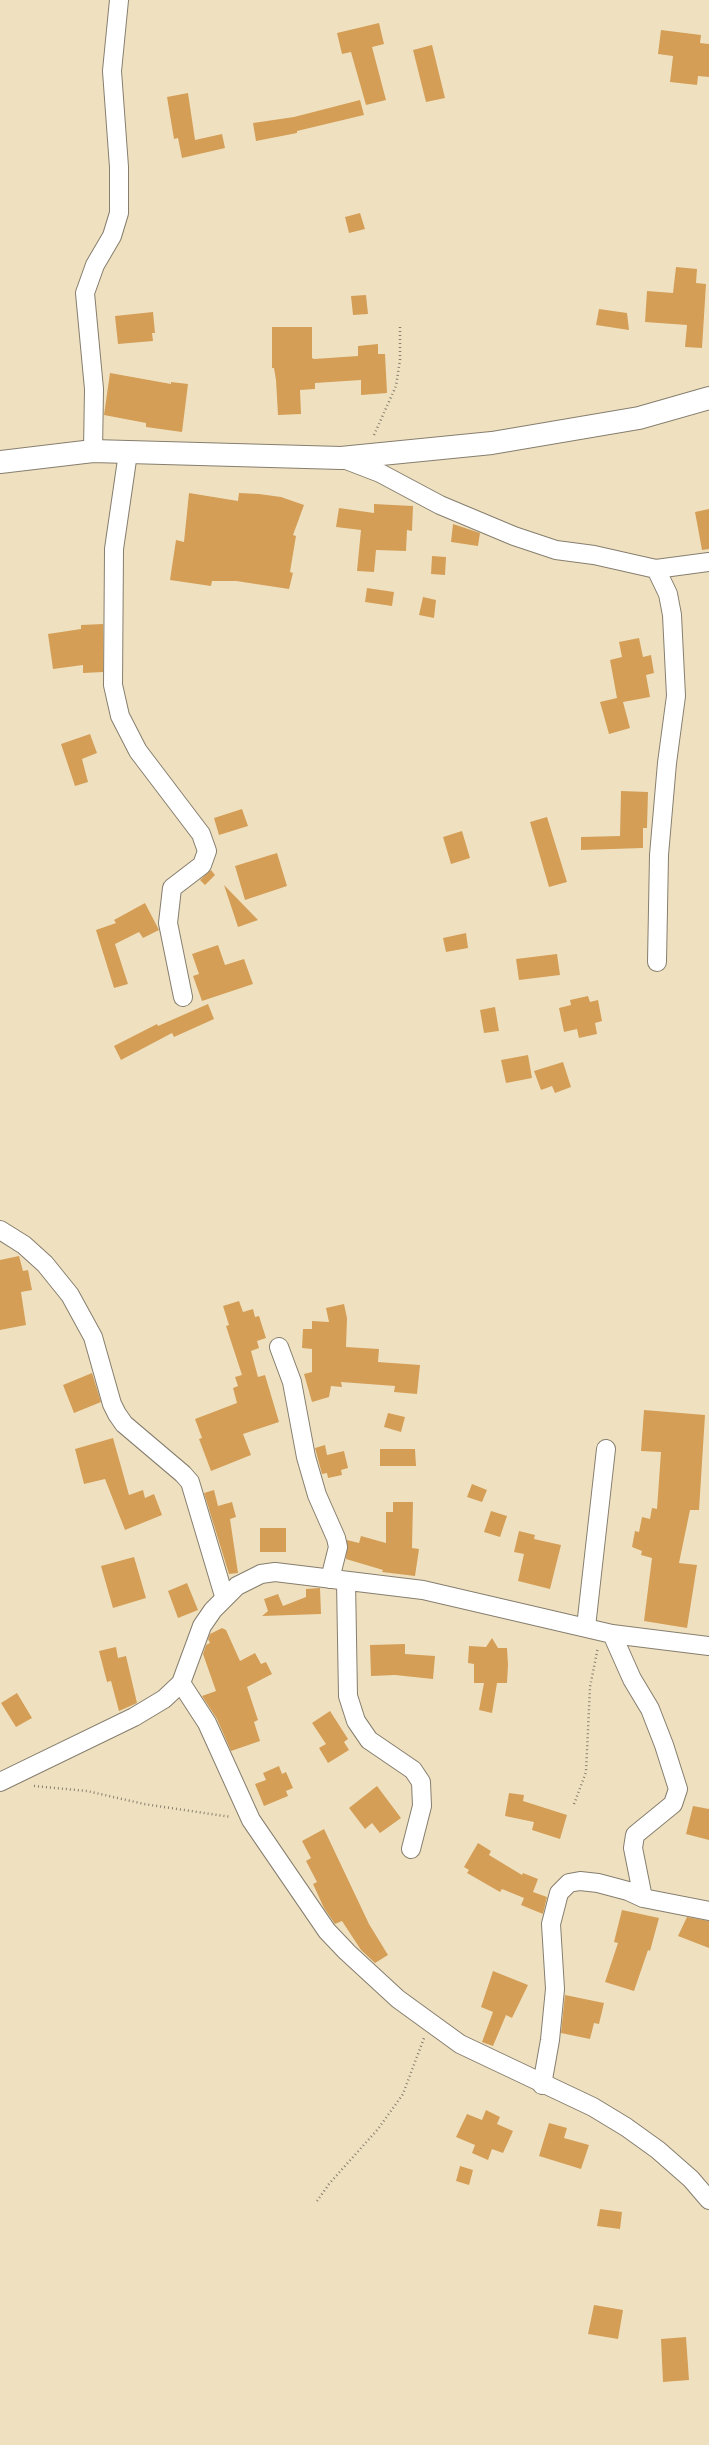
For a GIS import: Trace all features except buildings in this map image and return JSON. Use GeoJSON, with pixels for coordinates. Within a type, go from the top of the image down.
{"type":"FeatureCollection","features":[{"type":"Feature","properties":{"kind":"street"},"geometry":{"type":"LineString","coordinates":[[93,451],[94,389],[85,293],[95,265],[112,236],[119,213],[119,167],[112,70],[119,0]]}},
{"type":"Feature","properties":{"kind":"street"},"geometry":{"type":"LineString","coordinates":[[0,462],[93,451],[341,458],[365,456],[492,443],[639,418],[709,398]]}},
{"type":"Feature","properties":{"kind":"street"},"geometry":{"type":"LineString","coordinates":[[128,453],[114,549],[112,685],[120,716],[138,751],[201,834],[207,851],[202,865],[172,888],[168,923],[184,997]]}},
{"type":"Feature","properties":{"kind":"street"},"geometry":{"type":"LineString","coordinates":[[341,458],[380,473],[440,505],[514,536],[556,550],[594,556],[656,570],[709,562]]}},
{"type":"Feature","properties":{"kind":"street"},"geometry":{"type":"LineString","coordinates":[[656,570],[668,594],[672,615],[676,688],[659,855],[656,962]]}},
{"type":"Feature","properties":{"kind":"street"},"geometry":{"type":"LineString","coordinates":[[0,1230],[24,1245],[45,1264],[70,1294],[93,1337],[112,1404],[124,1424],[183,1474],[190,1482],[224,1596]]}},
{"type":"Feature","properties":{"kind":"street"},"geometry":{"type":"LineString","coordinates":[[279,1347],[292,1382],[306,1457],[317,1495],[336,1538],[338,1547],[338,1580],[348,1696],[356,1721],[370,1740],[413,1770],[421,1782],[422,1806],[411,1849]]}},
{"type":"Feature","properties":{"kind":"street"},"geometry":{"type":"LineString","coordinates":[[606,1449],[600,1631],[650,1708],[678,1789],[673,1804],[635,1835],[633,1848],[643,1898]]}},
{"type":"Feature","properties":{"kind":"street"},"geometry":{"type":"LineString","coordinates":[[0,1782],[134,1717],[164,1699],[181,1683],[202,1626],[224,1596],[250,1578],[268,1573],[275,1572],[423,1590],[600,1631],[709,1646]]}},
{"type":"Feature","properties":{"kind":"street"},"geometry":{"type":"LineString","coordinates":[[181,1683],[207,1724],[251,1820],[327,1931],[398,1999],[460,2044],[542,2085],[594,2107],[626,2127],[691,2179],[709,2200]]}},
{"type":"Feature","properties":{"kind":"street"},"geometry":{"type":"LineString","coordinates":[[542,2085],[550,2040],[555,1989],[551,1924],[559,1893],[569,1883],[580,1881],[628,1891],[643,1898],[709,1911]]}},
{"type":"Feature","properties":{"kind":"path"},"geometry":{"type":"LineString","coordinates":[[365,456],[396,386],[400,360],[400,325]]}},
{"type":"Feature","properties":{"kind":"path"},"geometry":{"type":"LineString","coordinates":[[574,1804],[586,1772],[590,1687],[600,1631]]}},
{"type":"Feature","properties":{"kind":"path"},"geometry":{"type":"LineString","coordinates":[[29,1785],[87,1791],[144,1804],[251,1820]]}},
{"type":"Feature","properties":{"kind":"path"},"geometry":{"type":"LineString","coordinates":[[317,2200],[328,2184],[378,2129],[403,2094],[430,2022]]}}]}
